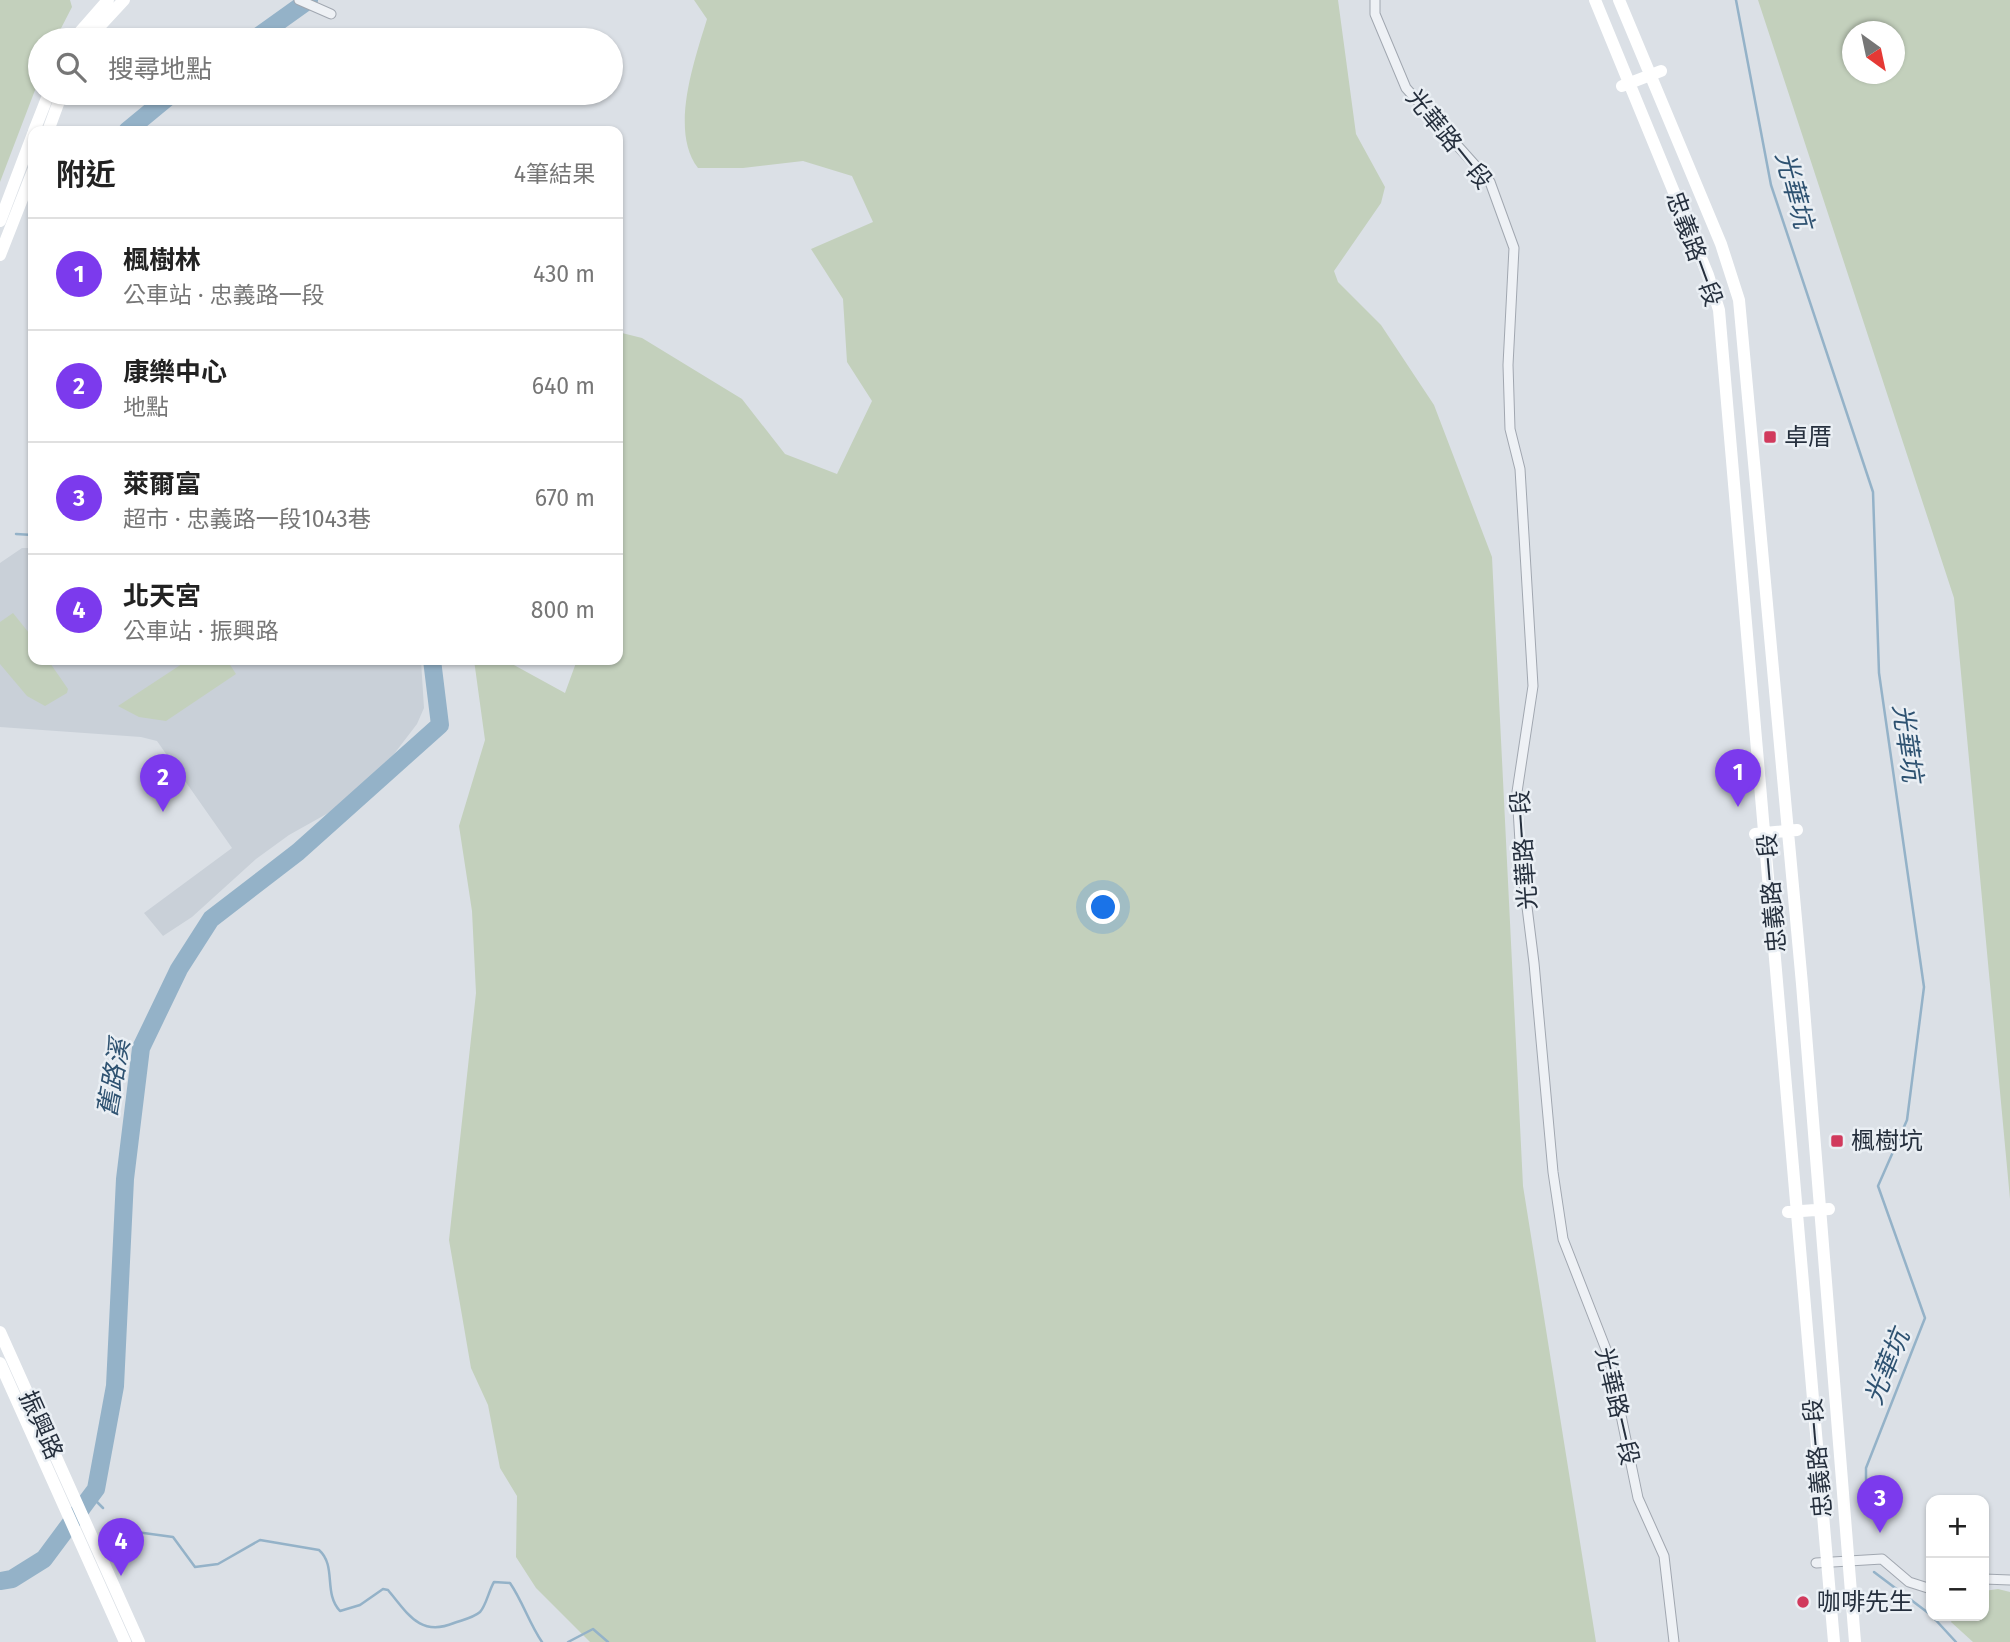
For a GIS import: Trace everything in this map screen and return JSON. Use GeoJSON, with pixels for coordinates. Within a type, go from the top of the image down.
{"type":"FeatureCollection","features":[{"type":"Feature","properties":{"kind":"main road"},"geometry":{"type":"LineString","coordinates":[[84,28],[108,0]]}},
{"type":"Feature","properties":{"kind":"main road"},"geometry":{"type":"LineString","coordinates":[[98,28],[124,0]]}},
{"type":"Feature","properties":{"kind":"main road","name":"忠義路一段"},"geometry":{"type":"LineString","coordinates":[[1595,0],[1625,85],[1708,275],[1719,310],[1821,1563],[1834,1642]]}},
{"type":"Feature","properties":{"kind":"main road","name":"忠義路一段"},"geometry":{"type":"LineString","coordinates":[[1619,0],[1656,73],[1721,244],[1739,300],[1792,830],[1825,1209],[1855,1642]]}},
{"type":"Feature","properties":{"kind":"main road"},"geometry":{"type":"LineString","coordinates":[[1625,85],[1656,73]]}},
{"type":"Feature","properties":{"kind":"main road"},"geometry":{"type":"LineString","coordinates":[[37,126],[44,105]]}},
{"type":"Feature","properties":{"kind":"main road"},"geometry":{"type":"LineString","coordinates":[[50,126],[58,105]]}},
{"type":"Feature","properties":{"kind":"main road"},"geometry":{"type":"LineString","coordinates":[[0,221],[28,149]]}},
{"type":"Feature","properties":{"kind":"main road"},"geometry":{"type":"LineString","coordinates":[[0,255],[28,184]]}},
{"type":"Feature","properties":{"kind":"main road"},"geometry":{"type":"LineString","coordinates":[[1761,833],[1792,830]]}},
{"type":"Feature","properties":{"kind":"main road"},"geometry":{"type":"LineString","coordinates":[[1793,1212],[1825,1209]]}},
{"type":"Feature","properties":{"kind":"main road","name":"振興路"},"geometry":{"type":"LineString","coordinates":[[0,1332],[139,1642]]}},
{"type":"Feature","properties":{"kind":"main road","name":"振興路"},"geometry":{"type":"LineString","coordinates":[[0,1363],[125,1642]]}},
{"type":"Feature","properties":{"kind":"street"},"geometry":{"type":"LineString","coordinates":[[299,0],[331,14]]}},
{"type":"Feature","properties":{"kind":"street","name":"光華路一段"},"geometry":{"type":"LineString","coordinates":[[1375,0],[1375,14],[1406,88],[1490,182],[1514,248],[1508,365],[1510,429],[1520,469],[1533,686],[1517,792],[1521,859],[1534,964],[1553,1172],[1563,1239],[1609,1357],[1638,1498],[1664,1556],[1674,1642]]}},
{"type":"Feature","properties":{"kind":"street"},"geometry":{"type":"LineString","coordinates":[[1821,1563],[1882,1559],[1909,1582],[1926,1588]]}},
{"type":"Feature","properties":{"kind":"street"},"geometry":{"type":"LineString","coordinates":[[1989,1579],[2010,1580]]}},
{"type":"Feature","properties":{"kind":"shaded area"},"geometry":{"type":"Polygon","coordinates":[[[22,548],[28,548],[28,665],[421,665],[424,708],[417,724],[394,754],[339,807],[289,835],[256,859],[192,917],[163,936],[144,913],[232,848],[157,741],[141,737],[0,727],[0,563],[22,548]]]}},
{"type":"Feature","properties":{"kind":"green space"},"geometry":{"type":"Polygon","coordinates":[[[0,0],[70,0],[72,7],[61,28],[28,28],[29,105],[0,182],[0,0]]]}},
{"type":"Feature","properties":{"kind":"green space"},"geometry":{"type":"Polygon","coordinates":[[[694,0],[1338,0],[1356,134],[1385,187],[1381,203],[1334,271],[1338,282],[1381,325],[1434,405],[1492,557],[1523,1186],[1596,1642],[590,1642],[536,1588],[516,1557],[517,1496],[500,1468],[488,1405],[471,1368],[449,1240],[476,993],[472,911],[459,826],[485,740],[475,665],[514,665],[565,693],[575,665],[623,665],[623,333],[642,338],[742,399],[785,454],[837,474],[872,401],[847,362],[843,299],[811,249],[873,222],[852,176],[803,161],[743,168],[698,168],[685,135],[685,115],[691,74],[707,19],[694,0]]]}},
{"type":"Feature","properties":{"kind":"green space"},"geometry":{"type":"Polygon","coordinates":[[[1758,0],[2010,0],[2010,1199],[1954,598],[1758,0]]]}},
{"type":"Feature","properties":{"kind":"green space"},"geometry":{"type":"Polygon","coordinates":[[[13,613],[28,632],[28,665],[51,665],[68,689],[67,693],[45,706],[27,696],[0,664],[0,622],[13,613]]]}},
{"type":"Feature","properties":{"kind":"green space"},"geometry":{"type":"Polygon","coordinates":[[[180,665],[230,665],[236,674],[166,721],[139,717],[118,706],[180,665]]]}},
{"type":"Feature","properties":{"kind":"green space"},"geometry":{"type":"Polygon","coordinates":[[[1989,1590],[2010,1592],[2010,1642],[1973,1642],[1951,1622],[1989,1621],[1989,1590]]]}},
{"type":"Feature","properties":{"kind":"waterway","name":"舊路溪"},"geometry":{"type":"LineString","coordinates":[[270,28],[309,0]]}},
{"type":"Feature","properties":{"kind":"waterway","name":"光華坑"},"geometry":{"type":"LineString","coordinates":[[1736,0],[1771,185],[1873,492],[1879,673],[1924,987],[1907,1120],[1878,1186],[1925,1318],[1866,1468],[1866,1481]]}},
{"type":"Feature","properties":{"kind":"waterway","name":"舊路溪"},"geometry":{"type":"LineString","coordinates":[[133,126],[158,105]]}},
{"type":"Feature","properties":{"kind":"waterway"},"geometry":{"type":"LineString","coordinates":[[16,534],[28,535]]}},
{"type":"Feature","properties":{"kind":"waterway","name":"舊路溪"},"geometry":{"type":"LineString","coordinates":[[0,1581],[12,1579],[44,1559],[96,1489],[115,1386],[125,1179],[141,1048],[179,969],[211,919],[298,852],[440,725],[433,665]]}},
{"type":"Feature","properties":{"kind":"waterway"},"geometry":{"type":"LineString","coordinates":[[91,1496],[103,1508]]}},
{"type":"Feature","properties":{"kind":"waterway"},"geometry":{"type":"LineString","coordinates":[[129,1531],[173,1537],[195,1567],[218,1564],[260,1540],[319,1550],[327,1564],[332,1596],[340,1611],[360,1605],[383,1589],[388,1590],[416,1621],[432,1627],[442,1627],[474,1616],[482,1609],[494,1582],[510,1583],[542,1642]]}},
{"type":"Feature","properties":{"kind":"waterway","name":"光華坑"},"geometry":{"type":"LineString","coordinates":[[1874,1572],[1926,1611]]}},
{"type":"Feature","properties":{"kind":"waterway","name":"光華坑"},"geometry":{"type":"LineString","coordinates":[[1937,1621],[1956,1642]]}},
{"type":"Feature","properties":{"kind":"waterway"},"geometry":{"type":"LineString","coordinates":[[568,1642],[593,1629],[608,1642]]}},
{"type":"Feature","properties":{"kind":"place","name":"卓厝"},"geometry":{"type":"Point","coordinates":[1770,437]}},
{"type":"Feature","properties":{"kind":"place","name":"楓樹林"},"geometry":{"type":"Point","coordinates":[1738,807]}},
{"type":"Feature","properties":{"kind":"place","name":"康樂中心"},"geometry":{"type":"Point","coordinates":[163,812]}},
{"type":"Feature","properties":{"kind":"place","name":"楓樹坑"},"geometry":{"type":"Point","coordinates":[1837,1141]}},
{"type":"Feature","properties":{"kind":"place","name":"萊爾富"},"geometry":{"type":"Point","coordinates":[1880,1533]}},
{"type":"Feature","properties":{"kind":"place","name":"北天宮"},"geometry":{"type":"Point","coordinates":[121,1576]}},
{"type":"Feature","properties":{"kind":"place","name":"咖啡先生"},"geometry":{"type":"Point","coordinates":[1803,1602]}}]}
